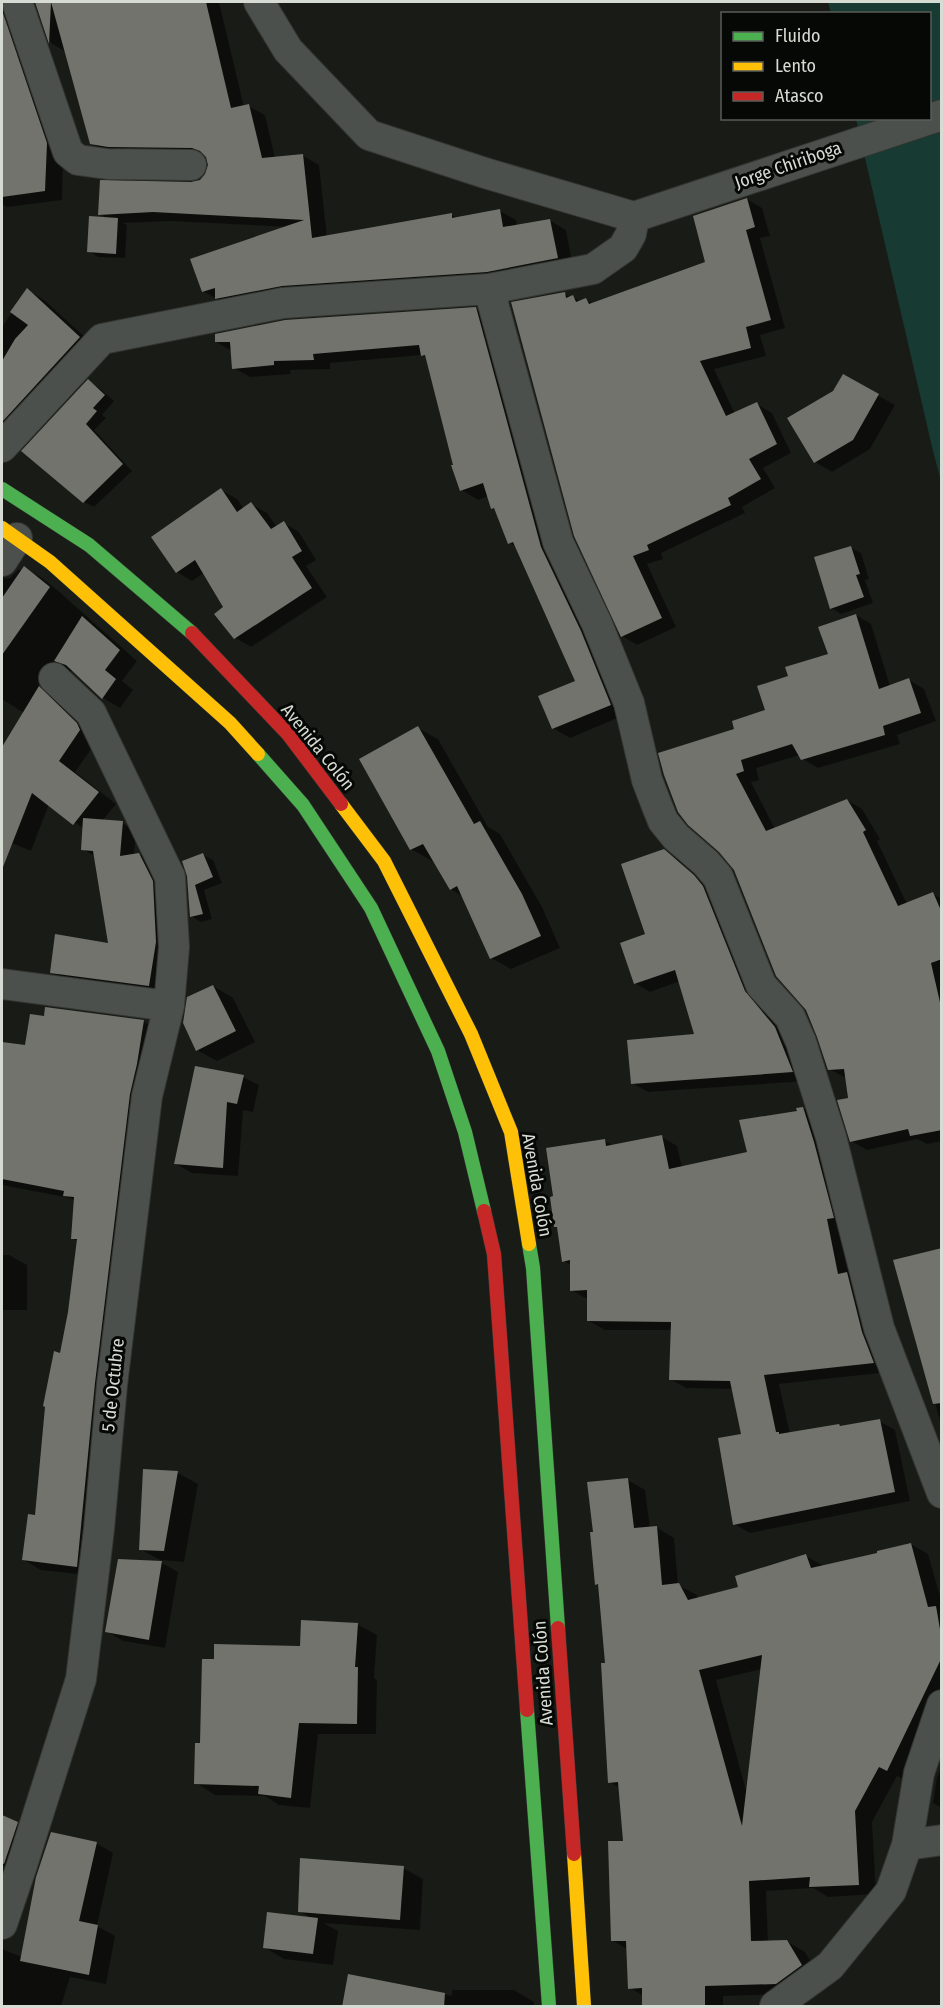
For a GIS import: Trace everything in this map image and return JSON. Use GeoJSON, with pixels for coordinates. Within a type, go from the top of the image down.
{"type":"FeatureCollection","features":[{"type":"Feature","properties":{"kind":"main road","name":"Avenida Colón"},"geometry":{"type":"LineString","coordinates":[[2,489],[89,545],[194,635],[288,734],[384,861],[471,1034],[510,1132],[533,1268],[584,2007]]}},
{"type":"Feature","properties":{"kind":"main road","name":"Avenida Colón"},"geometry":{"type":"LineString","coordinates":[[7,542],[50,562],[230,723],[303,805],[371,909],[438,1051],[465,1132],[494,1254],[549,2007]]}},
{"type":"Feature","properties":{"kind":"street"},"geometry":{"type":"LineString","coordinates":[[17,2],[68,152],[78,160],[107,164],[191,165]]}},
{"type":"Feature","properties":{"kind":"street"},"geometry":{"type":"LineString","coordinates":[[2,447],[102,339],[284,303],[489,289],[593,269],[623,248],[631,234],[634,217],[485,173],[369,135],[288,50],[259,2]]}},
{"type":"Feature","properties":{"kind":"street","name":"Jorge Chiriboga"},"geometry":{"type":"LineString","coordinates":[[634,217],[926,120]]}},
{"type":"Feature","properties":{"kind":"street"},"geometry":{"type":"LineString","coordinates":[[489,289],[558,543],[597,624],[629,703],[647,780],[663,821],[718,878],[761,985],[790,1017],[801,1042],[831,1137],[879,1328],[942,1493]]}},
{"type":"Feature","properties":{"kind":"street","name":"5 de Octubre"},"geometry":{"type":"LineString","coordinates":[[2,1923],[81,1679],[99,1529],[112,1385],[147,1096],[170,1006],[174,947],[170,878],[91,713],[54,678]]}},
{"type":"Feature","properties":{"kind":"street"},"geometry":{"type":"LineString","coordinates":[[2,984],[170,1006]]}},
{"type":"Feature","properties":{"kind":"street"},"geometry":{"type":"LineString","coordinates":[[775,2007],[830,1966],[891,1891],[907,1845],[920,1773],[942,1705]]}},
{"type":"Feature","properties":{"kind":"street"},"geometry":{"type":"LineString","coordinates":[[907,1845],[942,1840]]}},
{"type":"Feature","properties":{"kind":"water"},"geometry":{"type":"Polygon","coordinates":[[[828,2],[941,2],[941,481],[856,120],[931,120],[931,12],[831,12],[828,2]]]}},
{"type":"Feature","properties":{"kind":"building"},"geometry":{"type":"Polygon","coordinates":[[[35,2],[51,2],[49,44],[35,2]]]}},
{"type":"Feature","properties":{"kind":"building"},"geometry":{"type":"Polygon","coordinates":[[[51,2],[206,2],[231,108],[249,104],[262,158],[303,154],[312,238],[452,213],[452,218],[500,209],[503,227],[550,219],[558,258],[487,272],[282,286],[215,299],[215,288],[202,292],[190,259],[304,220],[153,212],[98,215],[100,180],[191,182],[200,180],[208,165],[206,157],[200,151],[192,148],[108,147],[90,144],[51,2]]]}},
{"type":"Feature","properties":{"kind":"building"},"geometry":{"type":"Polygon","coordinates":[[[2,10],[47,143],[45,191],[2,197],[2,10]]]}},
{"type":"Feature","properties":{"kind":"building"},"geometry":{"type":"Polygon","coordinates":[[[747,198],[755,227],[746,230],[771,320],[746,327],[751,348],[700,361],[726,416],[757,402],[777,444],[749,459],[761,479],[728,498],[731,505],[647,545],[649,550],[633,556],[662,618],[621,637],[574,536],[511,302],[565,292],[566,298],[573,295],[576,302],[586,298],[589,304],[705,262],[693,216],[747,198]]]}},
{"type":"Feature","properties":{"kind":"building"},"geometry":{"type":"Polygon","coordinates":[[[89,216],[118,218],[116,254],[87,252],[89,216]]]}},
{"type":"Feature","properties":{"kind":"building"},"geometry":{"type":"Polygon","coordinates":[[[27,288],[80,337],[2,422],[2,361],[15,339],[28,325],[10,312],[27,288]]]}},
{"type":"Feature","properties":{"kind":"building"},"geometry":{"type":"Polygon","coordinates":[[[476,307],[541,547],[581,631],[611,705],[552,729],[538,696],[575,681],[513,542],[508,544],[494,508],[491,509],[483,483],[460,491],[451,465],[453,465],[425,355],[421,356],[419,345],[313,354],[314,360],[274,361],[274,365],[232,369],[230,342],[215,342],[215,334],[285,320],[476,307]]]}},
{"type":"Feature","properties":{"kind":"building"},"geometry":{"type":"Polygon","coordinates":[[[843,374],[879,394],[853,440],[814,463],[787,418],[833,391],[843,374]]]}},
{"type":"Feature","properties":{"kind":"building"},"geometry":{"type":"Polygon","coordinates":[[[88,379],[105,395],[93,408],[97,411],[86,424],[123,464],[83,503],[21,451],[88,379]]]}},
{"type":"Feature","properties":{"kind":"building"},"geometry":{"type":"Polygon","coordinates":[[[221,488],[237,512],[251,502],[271,529],[284,521],[302,551],[292,557],[312,588],[234,639],[214,614],[223,607],[195,560],[176,573],[151,537],[221,488]]]}},
{"type":"Feature","properties":{"kind":"building"},"geometry":{"type":"Polygon","coordinates":[[[851,546],[860,574],[856,575],[864,597],[830,609],[814,557],[851,546]]]}},
{"type":"Feature","properties":{"kind":"building"},"geometry":{"type":"Polygon","coordinates":[[[24,566],[50,587],[2,655],[2,598],[24,566]]]}},
{"type":"Feature","properties":{"kind":"building"},"geometry":{"type":"Polygon","coordinates":[[[856,614],[879,689],[909,678],[921,713],[883,726],[885,735],[801,760],[792,744],[741,760],[744,771],[736,774],[766,831],[847,799],[866,830],[863,832],[898,906],[933,892],[942,913],[942,959],[931,963],[942,1011],[942,1130],[910,1136],[908,1129],[850,1142],[837,1100],[848,1098],[844,1069],[828,1070],[806,1010],[776,976],[734,870],[719,852],[688,825],[678,812],[658,753],[734,729],[732,721],[765,710],[757,686],[788,676],[785,667],[828,654],[818,627],[856,614]]]}},
{"type":"Feature","properties":{"kind":"building"},"geometry":{"type":"Polygon","coordinates":[[[82,616],[120,650],[105,670],[116,679],[102,699],[66,665],[54,661],[82,616]]]}},
{"type":"Feature","properties":{"kind":"building"},"geometry":{"type":"Polygon","coordinates":[[[39,686],[77,723],[80,730],[59,761],[99,792],[73,825],[32,793],[2,867],[2,747],[39,686]]]}},
{"type":"Feature","properties":{"kind":"building"},"geometry":{"type":"Polygon","coordinates":[[[418,726],[474,824],[480,821],[522,894],[541,936],[490,959],[457,886],[450,890],[423,844],[410,850],[359,759],[418,726]]]}},
{"type":"Feature","properties":{"kind":"building"},"geometry":{"type":"Polygon","coordinates":[[[83,818],[123,821],[120,856],[139,853],[153,881],[156,942],[149,986],[50,973],[55,934],[108,943],[93,851],[81,850],[83,818]]]}},
{"type":"Feature","properties":{"kind":"building"},"geometry":{"type":"Polygon","coordinates":[[[664,849],[703,886],[745,991],[775,1027],[793,1072],[631,1084],[627,1040],[694,1034],[675,970],[634,984],[620,943],[645,934],[621,864],[664,849]]]}},
{"type":"Feature","properties":{"kind":"building"},"geometry":{"type":"Polygon","coordinates":[[[203,853],[213,877],[195,885],[203,914],[190,917],[187,876],[182,861],[203,853]]]}},
{"type":"Feature","properties":{"kind":"building"},"geometry":{"type":"Polygon","coordinates":[[[213,985],[236,1031],[196,1051],[183,1023],[187,997],[213,985]]]}},
{"type":"Feature","properties":{"kind":"building"},"geometry":{"type":"Polygon","coordinates":[[[45,1007],[144,1020],[130,1094],[95,1383],[77,1567],[22,1560],[28,1514],[35,1515],[45,1407],[43,1406],[54,1351],[60,1353],[68,1312],[77,1239],[71,1239],[74,1197],[63,1196],[64,1191],[2,1179],[2,1042],[25,1045],[30,1014],[44,1016],[45,1007]]]}},
{"type":"Feature","properties":{"kind":"building"},"geometry":{"type":"Polygon","coordinates":[[[195,1066],[244,1075],[237,1104],[227,1102],[223,1168],[174,1164],[195,1066]]]}},
{"type":"Feature","properties":{"kind":"building"},"geometry":{"type":"Polygon","coordinates":[[[803,1107],[834,1218],[827,1219],[838,1274],[847,1272],[862,1332],[874,1363],[764,1375],[776,1432],[779,1434],[880,1419],[895,1492],[733,1525],[718,1438],[741,1434],[730,1381],[669,1380],[671,1322],[587,1321],[587,1290],[570,1291],[570,1260],[562,1262],[557,1227],[554,1227],[550,1197],[553,1196],[546,1148],[605,1139],[606,1146],[662,1135],[669,1169],[747,1152],[739,1120],[797,1111],[796,1108],[803,1107]]]}},
{"type":"Feature","properties":{"kind":"building"},"geometry":{"type":"Polygon","coordinates":[[[942,1248],[942,1403],[933,1404],[893,1260],[942,1248]]]}},
{"type":"Feature","properties":{"kind":"building"},"geometry":{"type":"Polygon","coordinates":[[[143,1469],[178,1471],[164,1551],[139,1550],[143,1469]]]}},
{"type":"Feature","properties":{"kind":"building"},"geometry":{"type":"Polygon","coordinates":[[[628,1478],[634,1528],[657,1526],[662,1585],[679,1583],[688,1600],[738,1587],[735,1576],[806,1554],[811,1568],[911,1543],[928,1607],[936,1606],[942,1641],[942,1657],[887,1771],[879,1767],[855,1811],[859,1885],[809,1887],[810,1877],[749,1881],[751,1941],[787,1940],[802,1965],[776,1984],[705,1986],[705,2007],[642,2007],[642,1988],[628,1989],[626,1941],[611,1941],[608,1841],[623,1841],[618,1782],[608,1783],[601,1663],[605,1663],[598,1584],[595,1585],[590,1532],[593,1532],[587,1482],[628,1478]],[[762,1655],[699,1670],[742,1826],[762,1655]]]}},
{"type":"Feature","properties":{"kind":"building"},"geometry":{"type":"Polygon","coordinates":[[[118,1559],[162,1561],[149,1640],[105,1632],[118,1559]]]}},
{"type":"Feature","properties":{"kind":"building"},"geometry":{"type":"Polygon","coordinates":[[[301,1620],[358,1623],[355,1667],[358,1667],[357,1724],[299,1723],[291,1798],[258,1794],[259,1786],[194,1784],[195,1743],[200,1743],[202,1659],[214,1659],[214,1644],[300,1646],[301,1620]]]}},
{"type":"Feature","properties":{"kind":"building"},"geometry":{"type":"Polygon","coordinates":[[[2,1815],[18,1822],[4,1864],[2,1863],[2,1815]]]}},
{"type":"Feature","properties":{"kind":"building"},"geometry":{"type":"Polygon","coordinates":[[[51,1832],[97,1842],[79,1921],[98,1925],[89,1975],[20,1961],[36,1877],[51,1832]]]}},
{"type":"Feature","properties":{"kind":"building"},"geometry":{"type":"Polygon","coordinates":[[[300,1858],[404,1866],[400,1920],[298,1912],[300,1858]]]}},
{"type":"Feature","properties":{"kind":"building"},"geometry":{"type":"Polygon","coordinates":[[[267,1912],[318,1918],[313,1954],[263,1948],[267,1912]]]}},
{"type":"Feature","properties":{"kind":"building"},"geometry":{"type":"Polygon","coordinates":[[[348,1974],[445,1993],[444,2007],[342,2007],[348,1974]]]}},
{"type":"Feature","properties":{"kind":"traffic: fast"},"geometry":{"type":"LineString","coordinates":[[2,489],[89,545],[192,633]]}},
{"type":"Feature","properties":{"kind":"traffic: fast"},"geometry":{"type":"LineString","coordinates":[[258,754],[303,805],[371,908],[438,1051],[465,1132],[484,1211]]}},
{"type":"Feature","properties":{"kind":"traffic: fast"},"geometry":{"type":"LineString","coordinates":[[529,1244],[533,1268],[558,1628]]}},
{"type":"Feature","properties":{"kind":"traffic: fast"},"geometry":{"type":"LineString","coordinates":[[527,1710],[549,2006]]}},
{"type":"Feature","properties":{"kind":"traffic: slow"},"geometry":{"type":"LineString","coordinates":[[2,528],[50,562],[230,723],[258,754]]}},
{"type":"Feature","properties":{"kind":"traffic: slow"},"geometry":{"type":"LineString","coordinates":[[341,804],[384,861],[471,1034],[511,1132],[529,1244]]}},
{"type":"Feature","properties":{"kind":"traffic: slow"},"geometry":{"type":"LineString","coordinates":[[574,1854],[584,2006]]}},
{"type":"Feature","properties":{"kind":"traffic: jam"},"geometry":{"type":"LineString","coordinates":[[192,633],[288,734],[341,804]]}},
{"type":"Feature","properties":{"kind":"traffic: jam"},"geometry":{"type":"LineString","coordinates":[[484,1211],[494,1254],[527,1710]]}},
{"type":"Feature","properties":{"kind":"traffic: jam"},"geometry":{"type":"LineString","coordinates":[[558,1628],[574,1854]]}}]}
